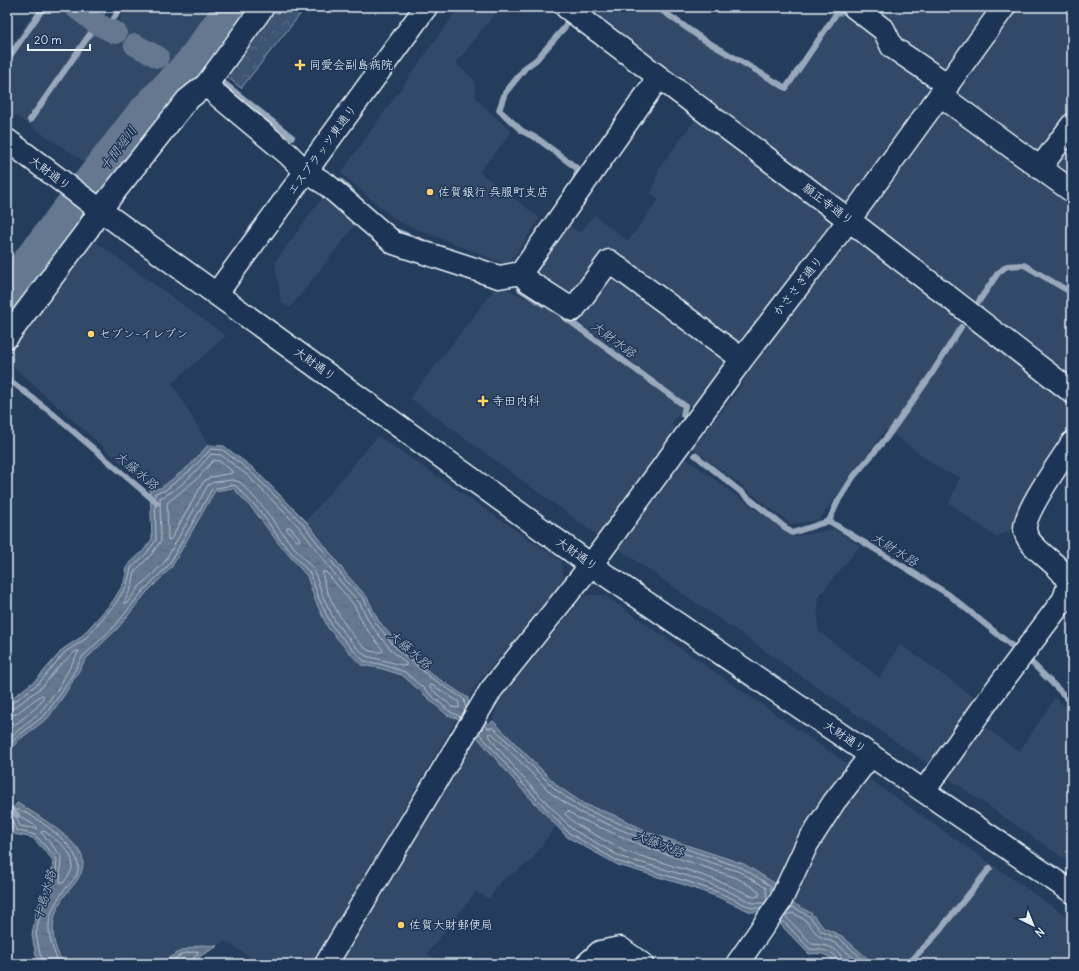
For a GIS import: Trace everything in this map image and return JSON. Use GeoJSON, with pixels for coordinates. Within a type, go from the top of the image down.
{"type":"FeatureCollection","features":[{"type":"Feature","properties":{"kind":"street"},"geometry":{"type":"LineString","coordinates":[[7,337],[88,229],[96,207],[187,100],[211,78],[263,7]]}},
{"type":"Feature","properties":{"kind":"street","name":"エスプラッツ東通り"},"geometry":{"type":"LineString","coordinates":[[217,293],[426,7]]}},
{"type":"Feature","properties":{"kind":"street"},"geometry":{"type":"LineString","coordinates":[[854,7],[884,30],[892,47],[1040,168],[1072,191]]}},
{"type":"Feature","properties":{"kind":"street","name":"かささぎ通り"},"geometry":{"type":"LineString","coordinates":[[326,964],[464,732],[491,690],[592,565],[742,359],[850,220],[1004,7]]}},
{"type":"Feature","properties":{"kind":"street","name":"願正寺通り"},"geometry":{"type":"LineString","coordinates":[[573,13],[850,220],[1072,392]]}},
{"type":"Feature","properties":{"kind":"street"},"geometry":{"type":"LineString","coordinates":[[211,78],[215,93],[288,154],[306,172],[326,184],[394,243],[499,278],[521,273],[659,77]]}},
{"type":"Feature","properties":{"kind":"street"},"geometry":{"type":"LineString","coordinates":[[1040,168],[1072,125]]}},
{"type":"Feature","properties":{"kind":"street","name":"大財通り"},"geometry":{"type":"LineString","coordinates":[[7,140],[96,207],[592,565],[1072,892]]}},
{"type":"Feature","properties":{"kind":"street"},"geometry":{"type":"LineString","coordinates":[[521,273],[528,281],[573,310],[609,261],[742,359]]}},
{"type":"Feature","properties":{"kind":"street"},"geometry":{"type":"LineString","coordinates":[[924,791],[1064,599],[1068,586],[1063,573],[1030,542],[1025,530],[1028,512],[1072,443]]}},
{"type":"Feature","properties":{"kind":"street"},"geometry":{"type":"LineString","coordinates":[[737,964],[780,902],[807,844],[834,802],[871,755]]}},
{"type":"Feature","properties":{"kind":"street"},"geometry":{"type":"LineString","coordinates":[[587,964],[600,952],[620,948],[642,964]]}},
{"type":"Feature","properties":{"kind":"shaded area"},"geometry":{"type":"Polygon","coordinates":[[[38,7],[65,7],[104,34],[115,27],[127,7],[226,7],[180,67],[94,168],[7,110],[7,52],[38,7]]]}},
{"type":"Feature","properties":{"kind":"shaded area"},"geometry":{"type":"Polygon","coordinates":[[[459,7],[500,7],[456,63],[474,79],[476,99],[512,132],[479,172],[540,218],[508,265],[397,221],[341,173],[459,7]]]}},
{"type":"Feature","properties":{"kind":"shaded area"},"geometry":{"type":"Polygon","coordinates":[[[584,7],[651,7],[695,37],[786,92],[834,18],[845,15],[851,7],[992,7],[848,204],[584,7]]]}},
{"type":"Feature","properties":{"kind":"shaded area"},"geometry":{"type":"Polygon","coordinates":[[[1016,7],[1072,7],[1072,377],[863,215],[1016,7]]]}},
{"type":"Feature","properties":{"kind":"shaded area"},"geometry":{"type":"Polygon","coordinates":[[[696,119],[836,223],[695,410],[576,319],[531,271],[566,223],[580,233],[594,215],[628,241],[659,199],[651,193],[660,167],[696,119]]]}},
{"type":"Feature","properties":{"kind":"shaded area"},"geometry":{"type":"Polygon","coordinates":[[[328,190],[359,220],[290,308],[281,302],[275,262],[328,190]]]}},
{"type":"Feature","properties":{"kind":"shaded area"},"geometry":{"type":"Polygon","coordinates":[[[850,233],[1072,404],[1072,429],[1018,512],[1016,528],[996,537],[949,503],[960,477],[942,470],[885,430],[819,520],[791,524],[693,448],[739,389],[754,363],[850,233]]]}},
{"type":"Feature","properties":{"kind":"shaded area"},"geometry":{"type":"Polygon","coordinates":[[[94,241],[226,336],[172,383],[208,445],[189,466],[161,488],[150,489],[7,361],[7,351],[94,241]]]}},
{"type":"Feature","properties":{"kind":"shaded area"},"geometry":{"type":"Polygon","coordinates":[[[498,285],[553,311],[682,408],[671,425],[680,431],[601,538],[410,398],[498,285]]]}},
{"type":"Feature","properties":{"kind":"shaded area"},"geometry":{"type":"Polygon","coordinates":[[[378,436],[561,561],[564,580],[479,681],[468,698],[433,675],[398,644],[378,620],[367,597],[347,575],[306,521],[378,436]]]}},
{"type":"Feature","properties":{"kind":"shaded area"},"geometry":{"type":"Polygon","coordinates":[[[685,458],[793,537],[834,529],[860,546],[818,597],[818,631],[880,678],[900,644],[986,706],[977,721],[1019,752],[1055,698],[1072,712],[1072,864],[619,549],[685,458]]]}},
{"type":"Feature","properties":{"kind":"shaded area"},"geometry":{"type":"Polygon","coordinates":[[[233,488],[256,513],[279,544],[307,576],[315,600],[328,628],[361,665],[379,668],[402,675],[447,714],[457,718],[312,964],[261,964],[225,941],[218,946],[200,945],[181,951],[159,964],[65,964],[53,940],[53,917],[65,895],[81,876],[68,837],[17,803],[7,791],[7,753],[20,739],[48,718],[65,694],[86,659],[118,628],[146,593],[171,568],[215,491],[233,488]]]}},
{"type":"Feature","properties":{"kind":"shaded area"},"geometry":{"type":"Polygon","coordinates":[[[585,595],[604,595],[1072,920],[1072,964],[874,964],[842,936],[824,928],[811,913],[790,901],[744,864],[653,834],[614,815],[584,804],[559,787],[493,721],[493,717],[501,698],[585,595]]]}},
{"type":"Feature","properties":{"kind":"shaded area"},"geometry":{"type":"Polygon","coordinates":[[[471,737],[478,738],[518,785],[556,826],[530,862],[501,881],[489,899],[476,892],[427,954],[440,962],[439,964],[337,964],[471,737]]]}},
{"type":"Feature","properties":{"kind":"green space"},"geometry":{"type":"Polygon","coordinates":[[[85,7],[109,7],[102,17],[85,7]]]}},
{"type":"Feature","properties":{"kind":"green space"},"geometry":{"type":"Polygon","coordinates":[[[273,7],[306,7],[241,88],[224,74],[273,7]]]}},
{"type":"Feature","properties":{"kind":"water"},"geometry":{"type":"Polygon","coordinates":[[[226,7],[246,7],[217,45],[206,35],[226,7]]]}},
{"type":"Feature","properties":{"kind":"water"},"geometry":{"type":"Polygon","coordinates":[[[193,50],[207,60],[183,84],[176,72],[193,50]]]}},
{"type":"Feature","properties":{"kind":"water"},"geometry":{"type":"Polygon","coordinates":[[[158,93],[170,103],[145,129],[106,176],[94,168],[158,93]]]}},
{"type":"Feature","properties":{"kind":"water"},"geometry":{"type":"Polygon","coordinates":[[[53,213],[70,226],[35,276],[20,266],[53,213]]]}},
{"type":"Feature","properties":{"kind":"water"},"geometry":{"type":"Polygon","coordinates":[[[8,279],[24,288],[7,312],[7,280],[8,279]]]}},
{"type":"Feature","properties":{"kind":"water"},"geometry":{"type":"Polygon","coordinates":[[[208,445],[224,446],[253,468],[306,521],[347,575],[367,597],[378,620],[398,644],[433,675],[468,698],[469,706],[489,724],[493,721],[559,787],[584,804],[614,815],[653,834],[744,864],[776,884],[775,896],[789,901],[811,913],[824,928],[842,936],[874,964],[835,964],[833,960],[824,954],[809,954],[779,923],[764,912],[751,912],[718,897],[685,885],[618,865],[567,837],[518,785],[478,738],[457,718],[447,715],[402,675],[379,668],[361,665],[328,628],[315,600],[307,576],[279,544],[256,513],[233,488],[215,491],[171,568],[146,593],[118,628],[86,659],[65,694],[48,718],[20,739],[7,753],[7,702],[37,679],[63,649],[81,637],[113,601],[124,583],[127,566],[143,551],[152,539],[150,489],[161,488],[189,466],[208,445]]]}},
{"type":"Feature","properties":{"kind":"water"},"geometry":{"type":"Polygon","coordinates":[[[17,803],[34,813],[65,836],[80,852],[83,860],[82,870],[76,882],[61,902],[54,919],[53,929],[56,947],[65,964],[43,964],[36,956],[32,935],[37,909],[51,881],[53,860],[33,838],[14,834],[7,817],[17,803]]]}},
{"type":"Feature","properties":{"kind":"water"},"geometry":{"type":"Polygon","coordinates":[[[200,945],[218,946],[202,955],[193,964],[159,964],[181,951],[200,945]]]}},
{"type":"Feature","properties":{"kind":"waterway"},"geometry":{"type":"LineString","coordinates":[[7,60],[44,7]]}},
{"type":"Feature","properties":{"kind":"waterway"},"geometry":{"type":"LineString","coordinates":[[75,7],[97,24],[116,33]]}},
{"type":"Feature","properties":{"kind":"waterway"},"geometry":{"type":"LineString","coordinates":[[108,28],[121,7]]}},
{"type":"Feature","properties":{"kind":"waterway","name":"十間堀川"},"geometry":{"type":"LineString","coordinates":[[7,293],[143,116],[193,64],[234,7]]}},
{"type":"Feature","properties":{"kind":"waterway"},"geometry":{"type":"LineString","coordinates":[[657,7],[701,38],[786,88],[836,14],[845,11],[848,7]]}},
{"type":"Feature","properties":{"kind":"waterway"},"geometry":{"type":"LineString","coordinates":[[569,15],[565,27],[536,60],[526,67],[505,93],[499,110],[522,131],[538,139],[578,169],[575,180]]}},
{"type":"Feature","properties":{"kind":"waterway"},"geometry":{"type":"LineString","coordinates":[[30,120],[97,24]]}},
{"type":"Feature","properties":{"kind":"waterway"},"geometry":{"type":"LineString","coordinates":[[135,45],[158,57]]}},
{"type":"Feature","properties":{"kind":"waterway"},"geometry":{"type":"LineString","coordinates":[[196,61],[292,137]]}},
{"type":"Feature","properties":{"kind":"waterway"},"geometry":{"type":"LineString","coordinates":[[340,181],[352,192]]}},
{"type":"Feature","properties":{"kind":"waterway"},"geometry":{"type":"LineString","coordinates":[[390,229],[424,242]]}},
{"type":"Feature","properties":{"kind":"waterway"},"geometry":{"type":"LineString","coordinates":[[979,301],[998,273],[1007,266],[1024,265],[1072,293]]}},
{"type":"Feature","properties":{"kind":"waterway","name":"大財水路"},"geometry":{"type":"LineString","coordinates":[[520,289],[543,304]]}},
{"type":"Feature","properties":{"kind":"waterway","name":"大財水路"},"geometry":{"type":"LineString","coordinates":[[563,316],[685,406],[683,415]]}},
{"type":"Feature","properties":{"kind":"waterway"},"geometry":{"type":"LineString","coordinates":[[829,521],[838,501],[854,476],[887,437],[929,378],[961,327]]}},
{"type":"Feature","properties":{"kind":"waterway","name":"大藤水路"},"geometry":{"type":"LineString","coordinates":[[7,378],[53,414],[157,503]]}},
{"type":"Feature","properties":{"kind":"waterway","name":"大財水路"},"geometry":{"type":"LineString","coordinates":[[695,455],[792,533],[829,521],[948,594],[1028,659],[1072,703]]}},
{"type":"Feature","properties":{"kind":"waterway","name":"十島水路"},"geometry":{"type":"LineString","coordinates":[[7,806],[17,815]]}},
{"type":"Feature","properties":{"kind":"waterway"},"geometry":{"type":"LineString","coordinates":[[908,964],[935,936],[990,868]]}},
{"type":"Feature","properties":{"kind":"waterway"},"geometry":{"type":"LineString","coordinates":[[1069,964],[1072,961]]}},
{"type":"Feature","properties":{"kind":"place","name":"同愛会副島病院"},"geometry":{"type":"Point","coordinates":[300,65]}},
{"type":"Feature","properties":{"kind":"place","name":"佐賀銀行 呉服町支店"},"geometry":{"type":"Point","coordinates":[430,192]}},
{"type":"Feature","properties":{"kind":"place","name":"セブン-イレブン"},"geometry":{"type":"Point","coordinates":[91,334]}},
{"type":"Feature","properties":{"kind":"place","name":"寺田内科"},"geometry":{"type":"Point","coordinates":[483,401]}},
{"type":"Feature","properties":{"kind":"place","name":"佐賀大財郵便局"},"geometry":{"type":"Point","coordinates":[401,925]}}]}
